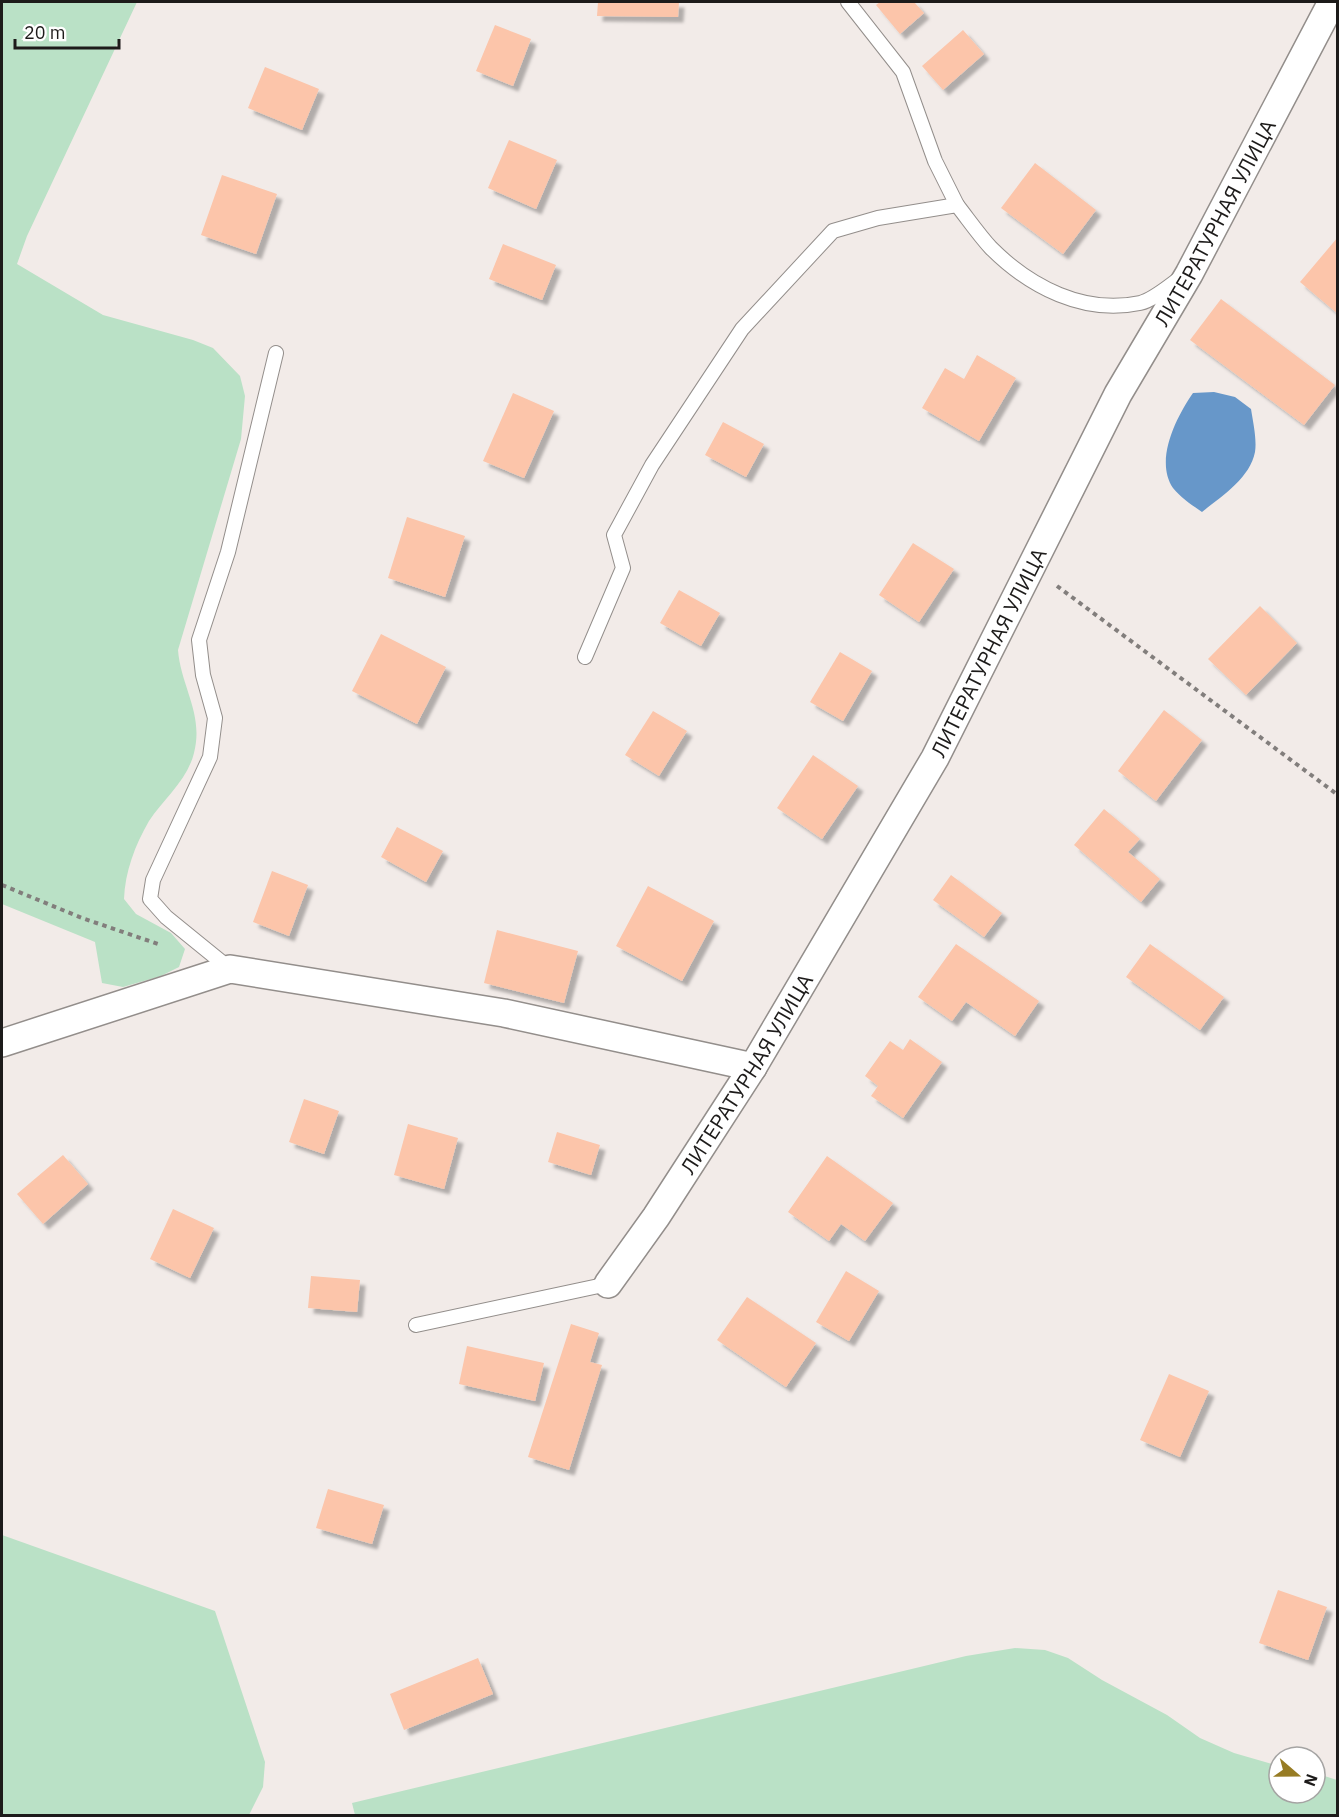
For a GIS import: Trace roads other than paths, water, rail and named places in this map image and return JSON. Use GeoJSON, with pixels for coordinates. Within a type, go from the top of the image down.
{"type":"FeatureCollection","features":[{"type":"Feature","properties":{"kind":"street","name":"ЛИТЕРАТУРНАЯ УЛИЦА"},"geometry":{"type":"LineString","coordinates":[[608,1284],[656,1217],[753,1067],[935,758],[1118,394],[1188,274],[1332,2]]}},
{"type":"Feature","properties":{"kind":"street"},"geometry":{"type":"LineString","coordinates":[[2,1043],[230,969],[504,1013],[753,1067]]}},
{"type":"Feature","properties":{"kind":"lane"},"geometry":{"type":"LineString","coordinates":[[848,2],[903,72],[935,161],[957,205],[992,248],[1034,283],[1065,298],[1101,306],[1142,303],[1188,274]]}},
{"type":"Feature","properties":{"kind":"lane"},"geometry":{"type":"LineString","coordinates":[[585,657],[623,568],[614,535],[652,465],[742,329],[833,231],[878,218],[957,205]]}},
{"type":"Feature","properties":{"kind":"lane"},"geometry":{"type":"LineString","coordinates":[[230,969],[166,917],[150,899],[153,879],[210,757],[214,718],[203,675],[199,640],[228,552],[276,352]]}},
{"type":"Feature","properties":{"kind":"lane"},"geometry":{"type":"LineString","coordinates":[[416,1325],[608,1284]]}},
{"type":"Feature","properties":{"kind":"water"},"geometry":{"type":"Polygon","coordinates":[[[1214,392],[1235,397],[1251,409],[1255,452],[1241,478],[1202,512],[1173,488],[1166,465],[1167,452],[1180,414],[1193,393],[1214,392]]]}}]}
